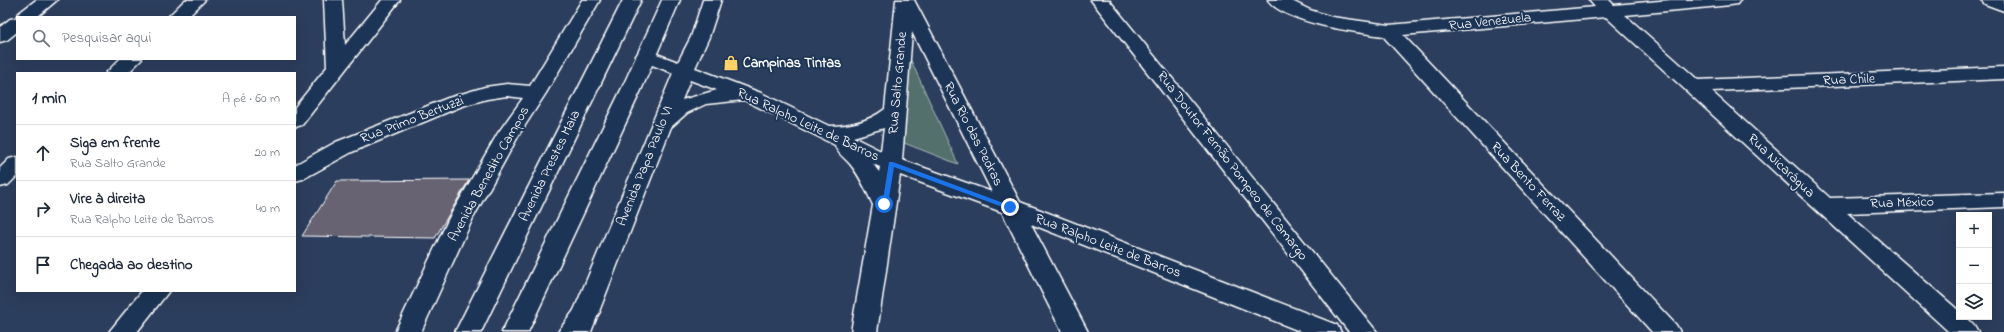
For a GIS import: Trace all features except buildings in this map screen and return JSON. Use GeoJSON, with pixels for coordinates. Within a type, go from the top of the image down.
{"type":"FeatureCollection","features":[{"type":"Feature","properties":{"kind":"main road"},"geometry":{"type":"LineString","coordinates":[[26,16],[48,0]]}},
{"type":"Feature","properties":{"kind":"main road"},"geometry":{"type":"LineString","coordinates":[[178,16],[196,0]]}},
{"type":"Feature","properties":{"kind":"main road"},"geometry":{"type":"LineString","coordinates":[[333,0],[337,68]]}},
{"type":"Feature","properties":{"kind":"main road"},"geometry":{"type":"LineString","coordinates":[[296,120],[390,0]]}},
{"type":"Feature","properties":{"kind":"main road","name":"Avenida Benedito Campos"},"geometry":{"type":"LineString","coordinates":[[408,332],[461,218],[509,133],[536,93],[591,0]]}},
{"type":"Feature","properties":{"kind":"main road","name":"Avenida Prestes Maia"},"geometry":{"type":"LineString","coordinates":[[468,332],[632,0]]}},
{"type":"Feature","properties":{"kind":"main road"},"geometry":{"type":"LineString","coordinates":[[515,332],[629,96],[671,0]]}},
{"type":"Feature","properties":{"kind":"main road","name":"Avenida Papa Paulo VI"},"geometry":{"type":"LineString","coordinates":[[571,332],[582,322],[684,70],[700,36],[712,0]]}},
{"type":"Feature","properties":{"kind":"main road","name":"Rua Salto Grande"},"geometry":{"type":"LineString","coordinates":[[864,332],[891,164],[905,0]]}},
{"type":"Feature","properties":{"kind":"main road","name":"Rua Rio das Pedras"},"geometry":{"type":"LineString","coordinates":[[905,0],[1075,332]]}},
{"type":"Feature","properties":{"kind":"main road","name":"Rua Doutor Fernão Pompeo de Camargo"},"geometry":{"type":"LineString","coordinates":[[1100,0],[1364,332]]}},
{"type":"Feature","properties":{"kind":"main road","name":"Rua Venezuela"},"geometry":{"type":"LineString","coordinates":[[1277,0],[1298,12],[1327,21],[1349,26],[1388,31],[1604,5],[1731,0]]}},
{"type":"Feature","properties":{"kind":"main road"},"geometry":{"type":"LineString","coordinates":[[1991,0],[2004,6]]}},
{"type":"Feature","properties":{"kind":"main road","name":"Rua Nicarágua"},"geometry":{"type":"LineString","coordinates":[[1604,5],[1695,86],[1824,206],[1933,301],[1965,332]]}},
{"type":"Feature","properties":{"kind":"main road"},"geometry":{"type":"LineString","coordinates":[[0,36],[16,24]]}},
{"type":"Feature","properties":{"kind":"main road","name":"Rua Bento Ferraz"},"geometry":{"type":"LineString","coordinates":[[1388,31],[1667,332]]}},
{"type":"Feature","properties":{"kind":"main road","name":"Rua Ralpho Leite de Barros"},"geometry":{"type":"LineString","coordinates":[[646,56],[754,98],[891,164],[1010,207],[1328,332]]}},
{"type":"Feature","properties":{"kind":"main road"},"geometry":{"type":"LineString","coordinates":[[117,72],[131,60]]}},
{"type":"Feature","properties":{"kind":"main road","name":"Rua Chile"},"geometry":{"type":"LineString","coordinates":[[1695,86],[2004,73]]}},
{"type":"Feature","properties":{"kind":"main road","name":"Rua Primo Bertuzzi"},"geometry":{"type":"LineString","coordinates":[[296,173],[344,147],[455,102],[507,90],[536,93]]}},
{"type":"Feature","properties":{"kind":"main road"},"geometry":{"type":"LineString","coordinates":[[662,125],[670,116],[694,102],[725,95],[754,98]]}},
{"type":"Feature","properties":{"kind":"main road"},"geometry":{"type":"LineString","coordinates":[[827,132],[859,130],[880,122],[896,110]]}},
{"type":"Feature","properties":{"kind":"main road"},"geometry":{"type":"LineString","coordinates":[[827,132],[846,147],[862,164],[876,183],[884,204]]}},
{"type":"Feature","properties":{"kind":"main road"},"geometry":{"type":"LineString","coordinates":[[0,180],[16,165]]}},
{"type":"Feature","properties":{"kind":"main road","name":"Rua México"},"geometry":{"type":"LineString","coordinates":[[1824,206],[2004,200]]}},
{"type":"Feature","properties":{"kind":"main road"},"geometry":{"type":"LineString","coordinates":[[122,332],[155,292]]}},
{"type":"Feature","properties":{"kind":"green space"},"geometry":{"type":"Polygon","coordinates":[[[908,54],[958,164],[904,143],[908,54]]]}},
{"type":"Feature","properties":{"kind":"place","name":"Campinas Tintas"},"geometry":{"type":"Point","coordinates":[731,63]}},
{"type":"Feature","properties":{"kind":"route"},"geometry":{"type":"LineString","coordinates":[[884,204],[891,164],[1010,207]]}}]}
